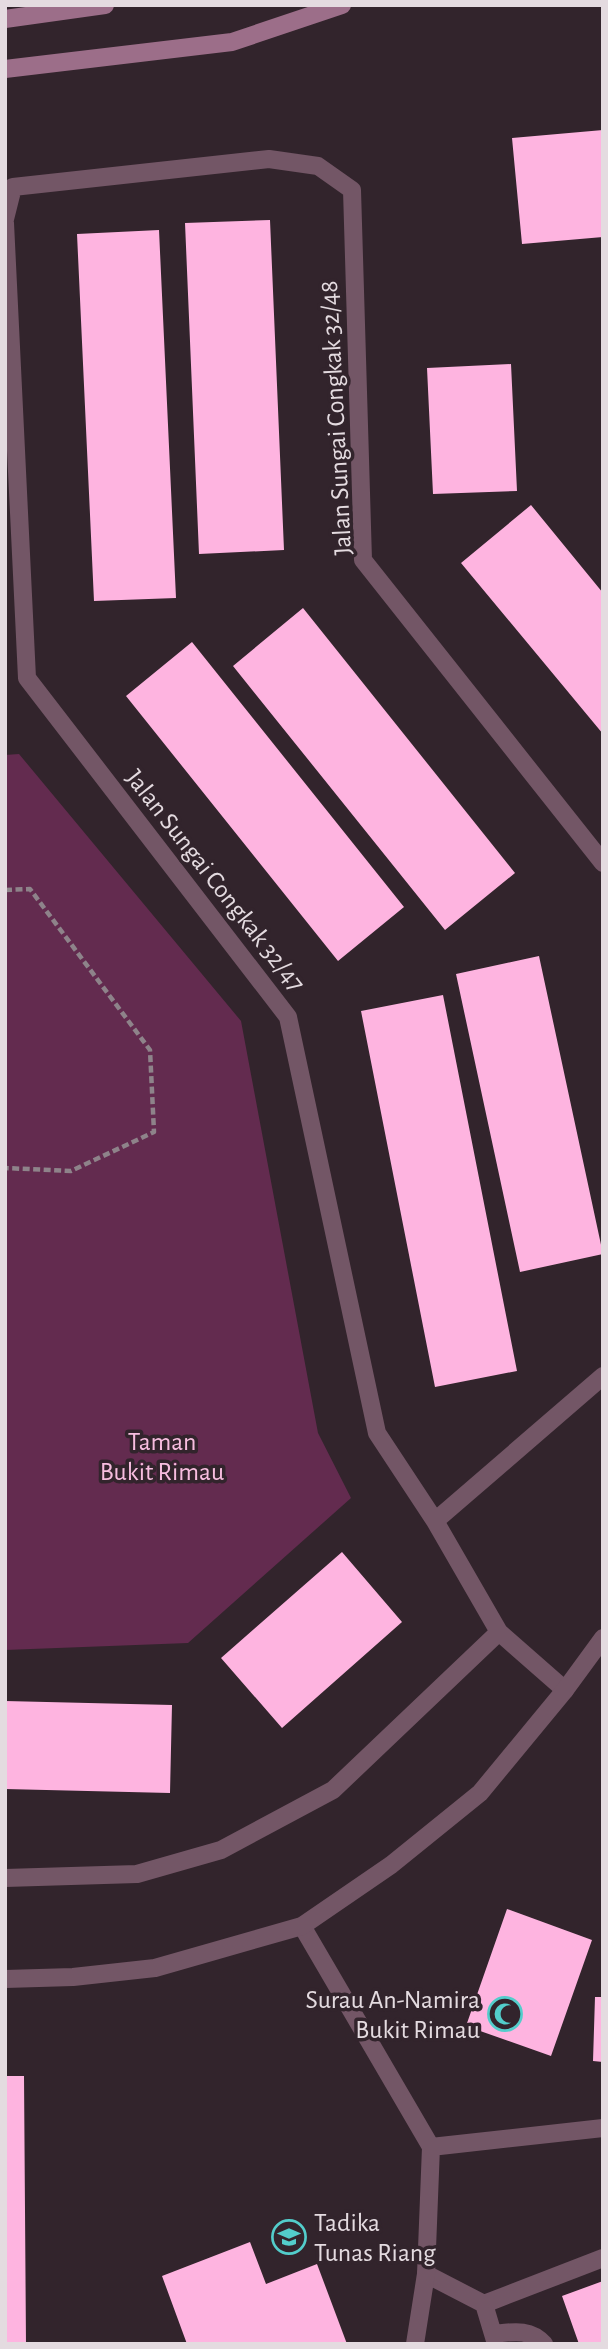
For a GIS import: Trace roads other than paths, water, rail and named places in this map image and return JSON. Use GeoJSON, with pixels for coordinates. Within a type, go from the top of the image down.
{"type":"FeatureCollection","features":[{"type":"Feature","properties":{"kind":"main road"},"geometry":{"type":"LineString","coordinates":[[5,19],[105,5]]}},
{"type":"Feature","properties":{"kind":"main road"},"geometry":{"type":"LineString","coordinates":[[5,69],[232,42],[342,5]]}},
{"type":"Feature","properties":{"kind":"street","name":"Jalan Sungai Congkak 32/48"},"geometry":{"type":"LineString","coordinates":[[60,180],[269,159],[318,166],[352,190],[363,560],[603,863]]}},
{"type":"Feature","properties":{"kind":"street","name":"Jalan Sungai Congkak 32/47"},"geometry":{"type":"LineString","coordinates":[[60,180],[13,187],[5,221],[27,678],[288,1017],[377,1433],[435,1521],[499,1632],[565,1689]]}},
{"type":"Feature","properties":{"kind":"street"},"geometry":{"type":"LineString","coordinates":[[435,1521],[603,1376]]}},
{"type":"Feature","properties":{"kind":"street"},"geometry":{"type":"LineString","coordinates":[[5,1878],[137,1874],[221,1850],[332,1790],[499,1632]]}},
{"type":"Feature","properties":{"kind":"street"},"geometry":{"type":"LineString","coordinates":[[5,1979],[73,1978],[155,1968],[302,1926],[391,1865],[480,1793],[603,1638]]}},
{"type":"Feature","properties":{"kind":"street"},"geometry":{"type":"LineString","coordinates":[[302,1926],[431,2147],[426,2274],[415,2344]]}},
{"type":"Feature","properties":{"kind":"street"},"geometry":{"type":"LineString","coordinates":[[431,2147],[603,2128]]}},
{"type":"Feature","properties":{"kind":"street"},"geometry":{"type":"LineString","coordinates":[[484,2304],[603,2258]]}},
{"type":"Feature","properties":{"kind":"street"},"geometry":{"type":"LineString","coordinates":[[426,2274],[484,2304],[495,2339],[519,2331],[537,2336],[544,2344]]}},
{"type":"Feature","properties":{"kind":"place","name":"Surau An-Namira Bukit Rimau"},"geometry":{"type":"Point","coordinates":[505,2014]}},
{"type":"Feature","properties":{"kind":"place","name":"Tadika Tunas Riang"},"geometry":{"type":"Point","coordinates":[289,2237]}},
{"type":"Feature","properties":{"kind":"park label","name":"Taman Bukit Rimau"},"geometry":{"type":"Point","coordinates":[162,1456]}}]}
